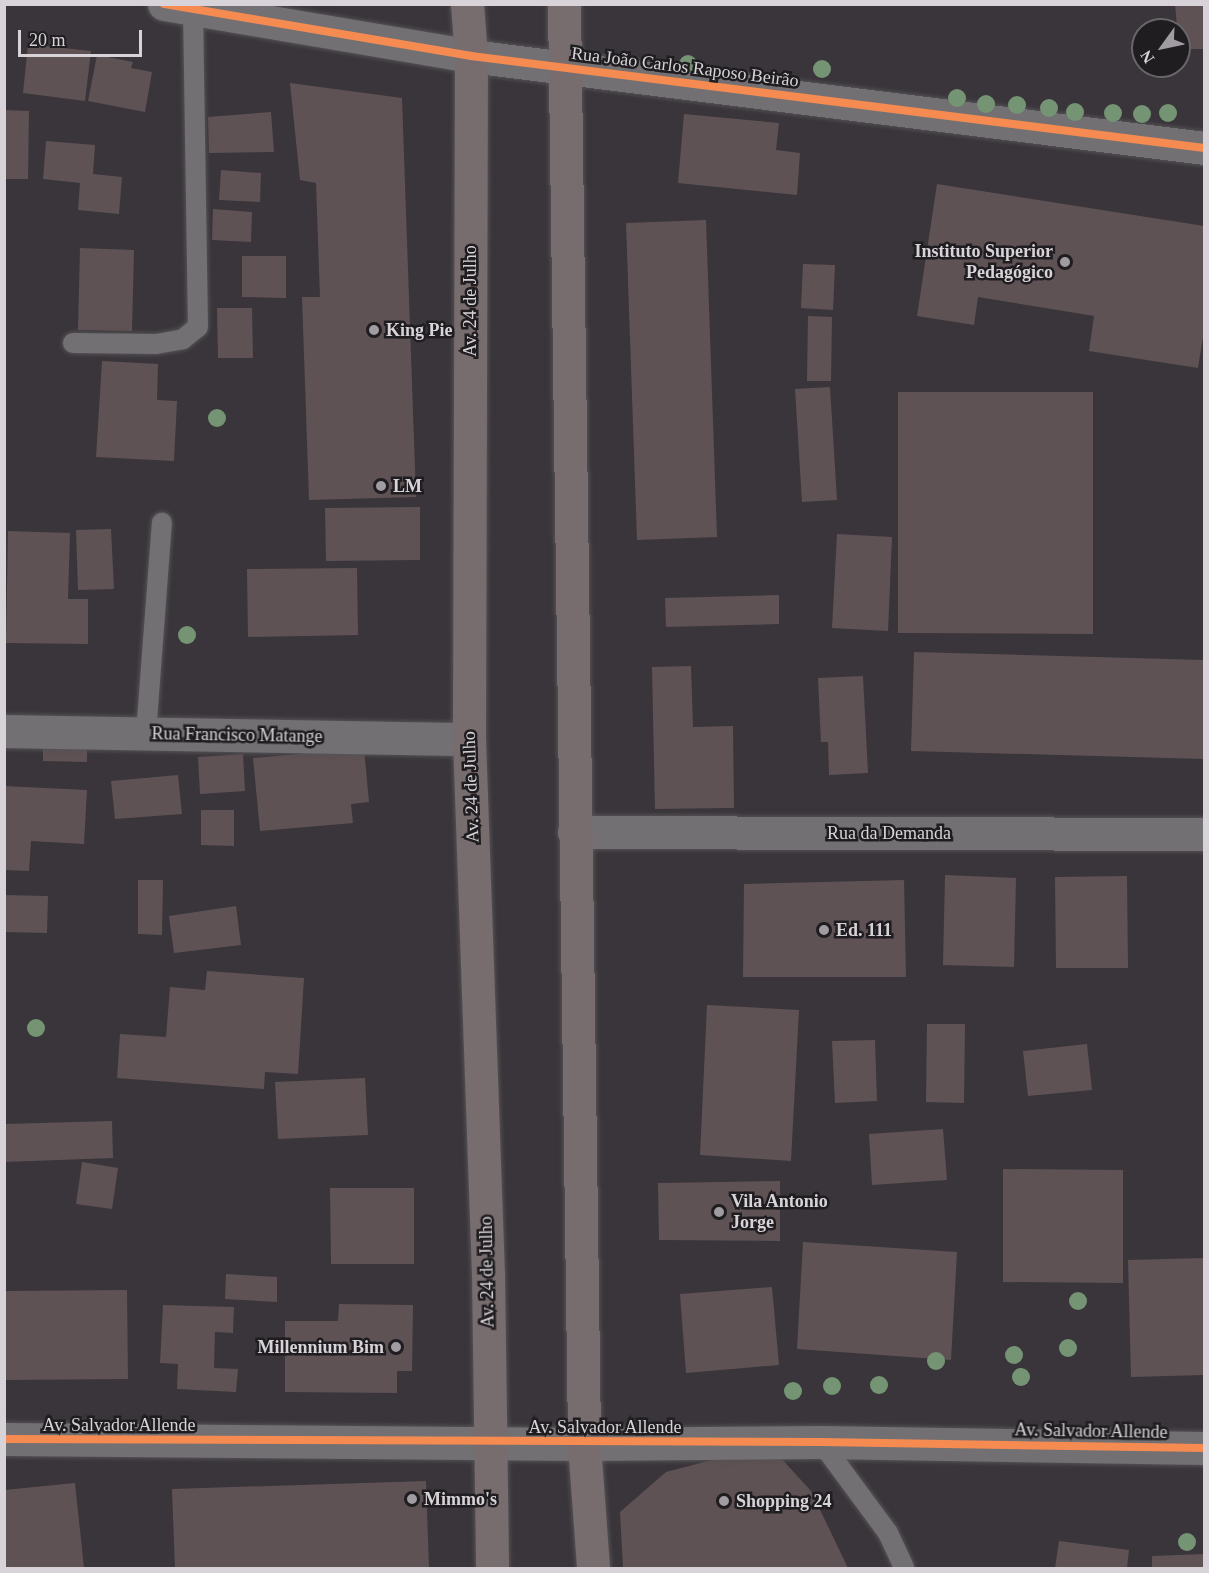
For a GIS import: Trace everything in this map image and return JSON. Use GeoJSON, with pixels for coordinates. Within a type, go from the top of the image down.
{"type":"FeatureCollection","features":[{"type":"Feature","properties":{"kind":"main road","name":"Av. 24 de Julho"},"geometry":{"type":"LineString","coordinates":[[467,4],[471,56],[470,739],[488,1274],[492,1569]]}},
{"type":"Feature","properties":{"kind":"main road"},"geometry":{"type":"LineString","coordinates":[[564,4],[584,1444],[593,1569]]}},
{"type":"Feature","properties":{"kind":"street","name":"Rua João Carlos Raposo Beirão"},"geometry":{"type":"LineString","coordinates":[[178,7],[471,56],[1204,148]]}},
{"type":"Feature","properties":{"kind":"street","name":"Rua Francisco Matange"},"geometry":{"type":"LineString","coordinates":[[4,731],[470,739]]}},
{"type":"Feature","properties":{"kind":"street","name":"Rua da Demanda"},"geometry":{"type":"LineString","coordinates":[[574,832],[1204,834]]}},
{"type":"Feature","properties":{"kind":"street","name":"Av. Salvador Allende"},"geometry":{"type":"LineString","coordinates":[[4,1439],[489,1441],[584,1444],[821,1442],[1204,1448]]}},
{"type":"Feature","properties":{"kind":"lane"},"geometry":{"type":"LineString","coordinates":[[73,343],[156,344],[183,339],[198,327],[178,7]]}},
{"type":"Feature","properties":{"kind":"lane"},"geometry":{"type":"LineString","coordinates":[[146,734],[162,523]]}},
{"type":"Feature","properties":{"kind":"lane"},"geometry":{"type":"LineString","coordinates":[[821,1442],[888,1533],[904,1569]]}},
{"type":"Feature","properties":{"kind":"building"},"geometry":{"type":"Polygon","coordinates":[[[1175,4],[1204,4],[1204,49],[1191,49],[1191,18],[1176,18],[1175,4]]]}},
{"type":"Feature","properties":{"kind":"building"},"geometry":{"type":"Polygon","coordinates":[[[28,44],[91,51],[85,101],[23,93],[28,44]]]}},
{"type":"Feature","properties":{"kind":"building"},"geometry":{"type":"Polygon","coordinates":[[[97,55],[133,62],[131,68],[152,72],[145,112],[88,101],[97,55]]]}},
{"type":"Feature","properties":{"kind":"building"},"geometry":{"type":"Polygon","coordinates":[[[290,83],[402,98],[416,497],[309,500],[302,297],[320,297],[316,183],[300,180],[290,83]]]}},
{"type":"Feature","properties":{"kind":"building"},"geometry":{"type":"Polygon","coordinates":[[[4,110],[29,111],[28,179],[4,179],[4,110]]]}},
{"type":"Feature","properties":{"kind":"building"},"geometry":{"type":"Polygon","coordinates":[[[271,112],[274,152],[209,153],[208,117],[271,112]]]}},
{"type":"Feature","properties":{"kind":"building"},"geometry":{"type":"Polygon","coordinates":[[[684,114],[779,123],[776,150],[800,153],[797,195],[678,183],[684,114]]]}},
{"type":"Feature","properties":{"kind":"building"},"geometry":{"type":"Polygon","coordinates":[[[46,141],[95,145],[93,174],[122,177],[119,214],[78,210],[80,183],[43,179],[46,141]]]}},
{"type":"Feature","properties":{"kind":"building"},"geometry":{"type":"Polygon","coordinates":[[[221,170],[261,173],[260,202],[219,200],[221,170]]]}},
{"type":"Feature","properties":{"kind":"building","name":"Instituto Superior Pedagógico"},"geometry":{"type":"Polygon","coordinates":[[[937,184],[1204,226],[1204,331],[1198,368],[1089,351],[1094,316],[978,297],[974,325],[917,316],[937,184]]]}},
{"type":"Feature","properties":{"kind":"building"},"geometry":{"type":"Polygon","coordinates":[[[213,209],[252,212],[251,242],[212,240],[213,209]]]}},
{"type":"Feature","properties":{"kind":"building"},"geometry":{"type":"Polygon","coordinates":[[[706,220],[717,537],[637,540],[626,223],[706,220]]]}},
{"type":"Feature","properties":{"kind":"building"},"geometry":{"type":"Polygon","coordinates":[[[80,248],[134,250],[132,331],[78,330],[80,248]]]}},
{"type":"Feature","properties":{"kind":"building"},"geometry":{"type":"Polygon","coordinates":[[[242,256],[286,256],[286,298],[242,297],[242,256]]]}},
{"type":"Feature","properties":{"kind":"building"},"geometry":{"type":"Polygon","coordinates":[[[803,264],[835,265],[833,310],[801,308],[803,264]]]}},
{"type":"Feature","properties":{"kind":"building"},"geometry":{"type":"Polygon","coordinates":[[[217,308],[252,308],[253,358],[218,358],[217,308]]]}},
{"type":"Feature","properties":{"kind":"building"},"geometry":{"type":"Polygon","coordinates":[[[808,316],[832,317],[831,381],[807,381],[808,316]]]}},
{"type":"Feature","properties":{"kind":"building"},"geometry":{"type":"Polygon","coordinates":[[[102,361],[158,364],[157,400],[177,401],[174,461],[96,457],[102,361]]]}},
{"type":"Feature","properties":{"kind":"building"},"geometry":{"type":"Polygon","coordinates":[[[830,387],[837,500],[802,502],[795,389],[830,387]]]}},
{"type":"Feature","properties":{"kind":"building"},"geometry":{"type":"Polygon","coordinates":[[[898,392],[1093,392],[1093,634],[898,633],[898,392]]]}},
{"type":"Feature","properties":{"kind":"building"},"geometry":{"type":"Polygon","coordinates":[[[420,507],[420,560],[326,561],[325,508],[420,507]]]}},
{"type":"Feature","properties":{"kind":"building"},"geometry":{"type":"Polygon","coordinates":[[[111,529],[114,589],[78,590],[76,530],[111,529]]]}},
{"type":"Feature","properties":{"kind":"building"},"geometry":{"type":"Polygon","coordinates":[[[8,531],[70,533],[68,599],[88,599],[88,644],[6,643],[8,531]]]}},
{"type":"Feature","properties":{"kind":"building"},"geometry":{"type":"Polygon","coordinates":[[[837,534],[892,537],[888,631],[832,628],[837,534]]]}},
{"type":"Feature","properties":{"kind":"building"},"geometry":{"type":"Polygon","coordinates":[[[357,568],[358,635],[248,637],[247,569],[357,568]]]}},
{"type":"Feature","properties":{"kind":"building"},"geometry":{"type":"Polygon","coordinates":[[[779,595],[779,624],[666,627],[665,598],[779,595]]]}},
{"type":"Feature","properties":{"kind":"building"},"geometry":{"type":"Polygon","coordinates":[[[914,652],[1204,660],[1204,759],[911,751],[914,652]]]}},
{"type":"Feature","properties":{"kind":"building"},"geometry":{"type":"Polygon","coordinates":[[[691,666],[693,727],[733,726],[734,808],[655,809],[652,667],[691,666]]]}},
{"type":"Feature","properties":{"kind":"building"},"geometry":{"type":"Polygon","coordinates":[[[863,676],[868,773],[829,775],[828,742],[821,742],[818,678],[863,676]]]}},
{"type":"Feature","properties":{"kind":"building"},"geometry":{"type":"Polygon","coordinates":[[[43,741],[87,743],[87,762],[43,761],[43,741]]]}},
{"type":"Feature","properties":{"kind":"building"},"geometry":{"type":"Polygon","coordinates":[[[364,748],[369,802],[351,804],[353,823],[260,831],[253,758],[364,748]]]}},
{"type":"Feature","properties":{"kind":"building"},"geometry":{"type":"Polygon","coordinates":[[[243,754],[245,791],[200,794],[198,757],[243,754]]]}},
{"type":"Feature","properties":{"kind":"building"},"geometry":{"type":"Polygon","coordinates":[[[178,775],[182,814],[115,819],[111,781],[178,775]]]}},
{"type":"Feature","properties":{"kind":"building"},"geometry":{"type":"Polygon","coordinates":[[[4,786],[87,790],[84,844],[31,841],[29,871],[4,870],[4,786]]]}},
{"type":"Feature","properties":{"kind":"building"},"geometry":{"type":"Polygon","coordinates":[[[201,810],[234,810],[234,846],[201,845],[201,810]]]}},
{"type":"Feature","properties":{"kind":"building"},"geometry":{"type":"Polygon","coordinates":[[[945,875],[1016,878],[1014,967],[943,965],[945,875]]]}},
{"type":"Feature","properties":{"kind":"building"},"geometry":{"type":"Polygon","coordinates":[[[1127,876],[1128,968],[1056,968],[1055,877],[1127,876]]]}},
{"type":"Feature","properties":{"kind":"building"},"geometry":{"type":"Polygon","coordinates":[[[138,880],[163,880],[162,935],[138,934],[138,880]]]}},
{"type":"Feature","properties":{"kind":"building","name":"Ed. 111"},"geometry":{"type":"Polygon","coordinates":[[[904,880],[906,977],[743,977],[744,884],[904,880]]]}},
{"type":"Feature","properties":{"kind":"building"},"geometry":{"type":"Polygon","coordinates":[[[4,895],[48,896],[47,933],[4,932],[4,895]]]}},
{"type":"Feature","properties":{"kind":"building"},"geometry":{"type":"Polygon","coordinates":[[[236,906],[241,945],[174,953],[169,916],[236,906]]]}},
{"type":"Feature","properties":{"kind":"building"},"geometry":{"type":"Polygon","coordinates":[[[207,971],[304,978],[298,1074],[265,1072],[264,1089],[117,1078],[120,1034],[166,1037],[170,987],[205,990],[207,971]]]}},
{"type":"Feature","properties":{"kind":"building"},"geometry":{"type":"Polygon","coordinates":[[[707,1005],[799,1010],[791,1161],[700,1155],[707,1005]]]}},
{"type":"Feature","properties":{"kind":"building"},"geometry":{"type":"Polygon","coordinates":[[[927,1024],[965,1024],[964,1103],[926,1102],[927,1024]]]}},
{"type":"Feature","properties":{"kind":"building"},"geometry":{"type":"Polygon","coordinates":[[[875,1040],[877,1101],[835,1103],[832,1041],[875,1040]]]}},
{"type":"Feature","properties":{"kind":"building"},"geometry":{"type":"Polygon","coordinates":[[[1087,1044],[1092,1090],[1028,1096],[1023,1051],[1087,1044]]]}},
{"type":"Feature","properties":{"kind":"building"},"geometry":{"type":"Polygon","coordinates":[[[365,1078],[368,1135],[278,1139],[275,1082],[365,1078]]]}},
{"type":"Feature","properties":{"kind":"building"},"geometry":{"type":"Polygon","coordinates":[[[112,1121],[113,1158],[4,1162],[4,1124],[112,1121]]]}},
{"type":"Feature","properties":{"kind":"building"},"geometry":{"type":"Polygon","coordinates":[[[943,1129],[947,1180],[872,1185],[869,1134],[943,1129]]]}},
{"type":"Feature","properties":{"kind":"building"},"geometry":{"type":"Polygon","coordinates":[[[82,1162],[118,1168],[112,1209],[76,1204],[82,1162]]]}},
{"type":"Feature","properties":{"kind":"building"},"geometry":{"type":"Polygon","coordinates":[[[1003,1169],[1123,1170],[1123,1283],[1003,1282],[1003,1169]]]}},
{"type":"Feature","properties":{"kind":"building","name":"Vila Antonio Jorge"},"geometry":{"type":"Polygon","coordinates":[[[780,1181],[780,1241],[659,1240],[658,1183],[780,1181]]]}},
{"type":"Feature","properties":{"kind":"building"},"geometry":{"type":"Polygon","coordinates":[[[330,1188],[414,1188],[414,1264],[331,1264],[330,1188]]]}},
{"type":"Feature","properties":{"kind":"building"},"geometry":{"type":"Polygon","coordinates":[[[803,1242],[957,1252],[951,1360],[797,1349],[803,1242]]]}},
{"type":"Feature","properties":{"kind":"building"},"geometry":{"type":"Polygon","coordinates":[[[1204,1258],[1204,1375],[1131,1377],[1128,1260],[1204,1258]]]}},
{"type":"Feature","properties":{"kind":"building"},"geometry":{"type":"Polygon","coordinates":[[[226,1274],[277,1277],[277,1302],[225,1299],[226,1274]]]}},
{"type":"Feature","properties":{"kind":"building"},"geometry":{"type":"Polygon","coordinates":[[[772,1287],[779,1365],[686,1373],[680,1294],[772,1287]]]}},
{"type":"Feature","properties":{"kind":"building"},"geometry":{"type":"Polygon","coordinates":[[[127,1290],[128,1379],[6,1380],[5,1291],[127,1290]]]}},
{"type":"Feature","properties":{"kind":"building"},"geometry":{"type":"Polygon","coordinates":[[[339,1304],[413,1305],[412,1371],[397,1371],[397,1393],[285,1392],[285,1321],[338,1321],[339,1304]]]}},
{"type":"Feature","properties":{"kind":"building"},"geometry":{"type":"Polygon","coordinates":[[[163,1305],[234,1307],[233,1333],[215,1332],[214,1368],[238,1369],[236,1392],[177,1389],[178,1364],[160,1363],[163,1305]]]}},
{"type":"Feature","properties":{"kind":"building","name":"Shopping 24"},"geometry":{"type":"Polygon","coordinates":[[[769,1445],[811,1491],[848,1568],[623,1568],[620,1512],[666,1472],[769,1445]]]}},
{"type":"Feature","properties":{"kind":"building"},"geometry":{"type":"Polygon","coordinates":[[[426,1481],[429,1568],[175,1568],[172,1489],[426,1481]]]}},
{"type":"Feature","properties":{"kind":"building"},"geometry":{"type":"Polygon","coordinates":[[[75,1483],[84,1568],[4,1568],[4,1490],[75,1483]]]}},
{"type":"Feature","properties":{"kind":"building"},"geometry":{"type":"Polygon","coordinates":[[[1059,1541],[1129,1550],[1127,1568],[1055,1568],[1059,1541]]]}},
{"type":"Feature","properties":{"kind":"building"},"geometry":{"type":"Polygon","coordinates":[[[1204,1554],[1204,1568],[1152,1568],[1152,1556],[1204,1554]]]}},
{"type":"Feature","properties":{"kind":"cycle path"},"geometry":{"type":"LineString","coordinates":[[164,4],[471,56],[1204,148]]}},
{"type":"Feature","properties":{"kind":"cycle path"},"geometry":{"type":"LineString","coordinates":[[4,1439],[821,1442],[1204,1448]]}},
{"type":"Feature","properties":{"kind":"place","name":"Instituto Superior Pedagógico"},"geometry":{"type":"Point","coordinates":[1065,262]}},
{"type":"Feature","properties":{"kind":"place","name":"King Pie"},"geometry":{"type":"Point","coordinates":[374,330]}},
{"type":"Feature","properties":{"kind":"place","name":"LM"},"geometry":{"type":"Point","coordinates":[381,486]}},
{"type":"Feature","properties":{"kind":"place","name":"Ed. 111"},"geometry":{"type":"Point","coordinates":[824,930]}},
{"type":"Feature","properties":{"kind":"place","name":"Vila Antonio Jorge"},"geometry":{"type":"Point","coordinates":[719,1212]}},
{"type":"Feature","properties":{"kind":"place","name":"Millennium Bim"},"geometry":{"type":"Point","coordinates":[396,1347]}},
{"type":"Feature","properties":{"kind":"place","name":"Mimmo's"},"geometry":{"type":"Point","coordinates":[412,1499]}},
{"type":"Feature","properties":{"kind":"place","name":"Shopping 24"},"geometry":{"type":"Point","coordinates":[724,1501]}}]}
